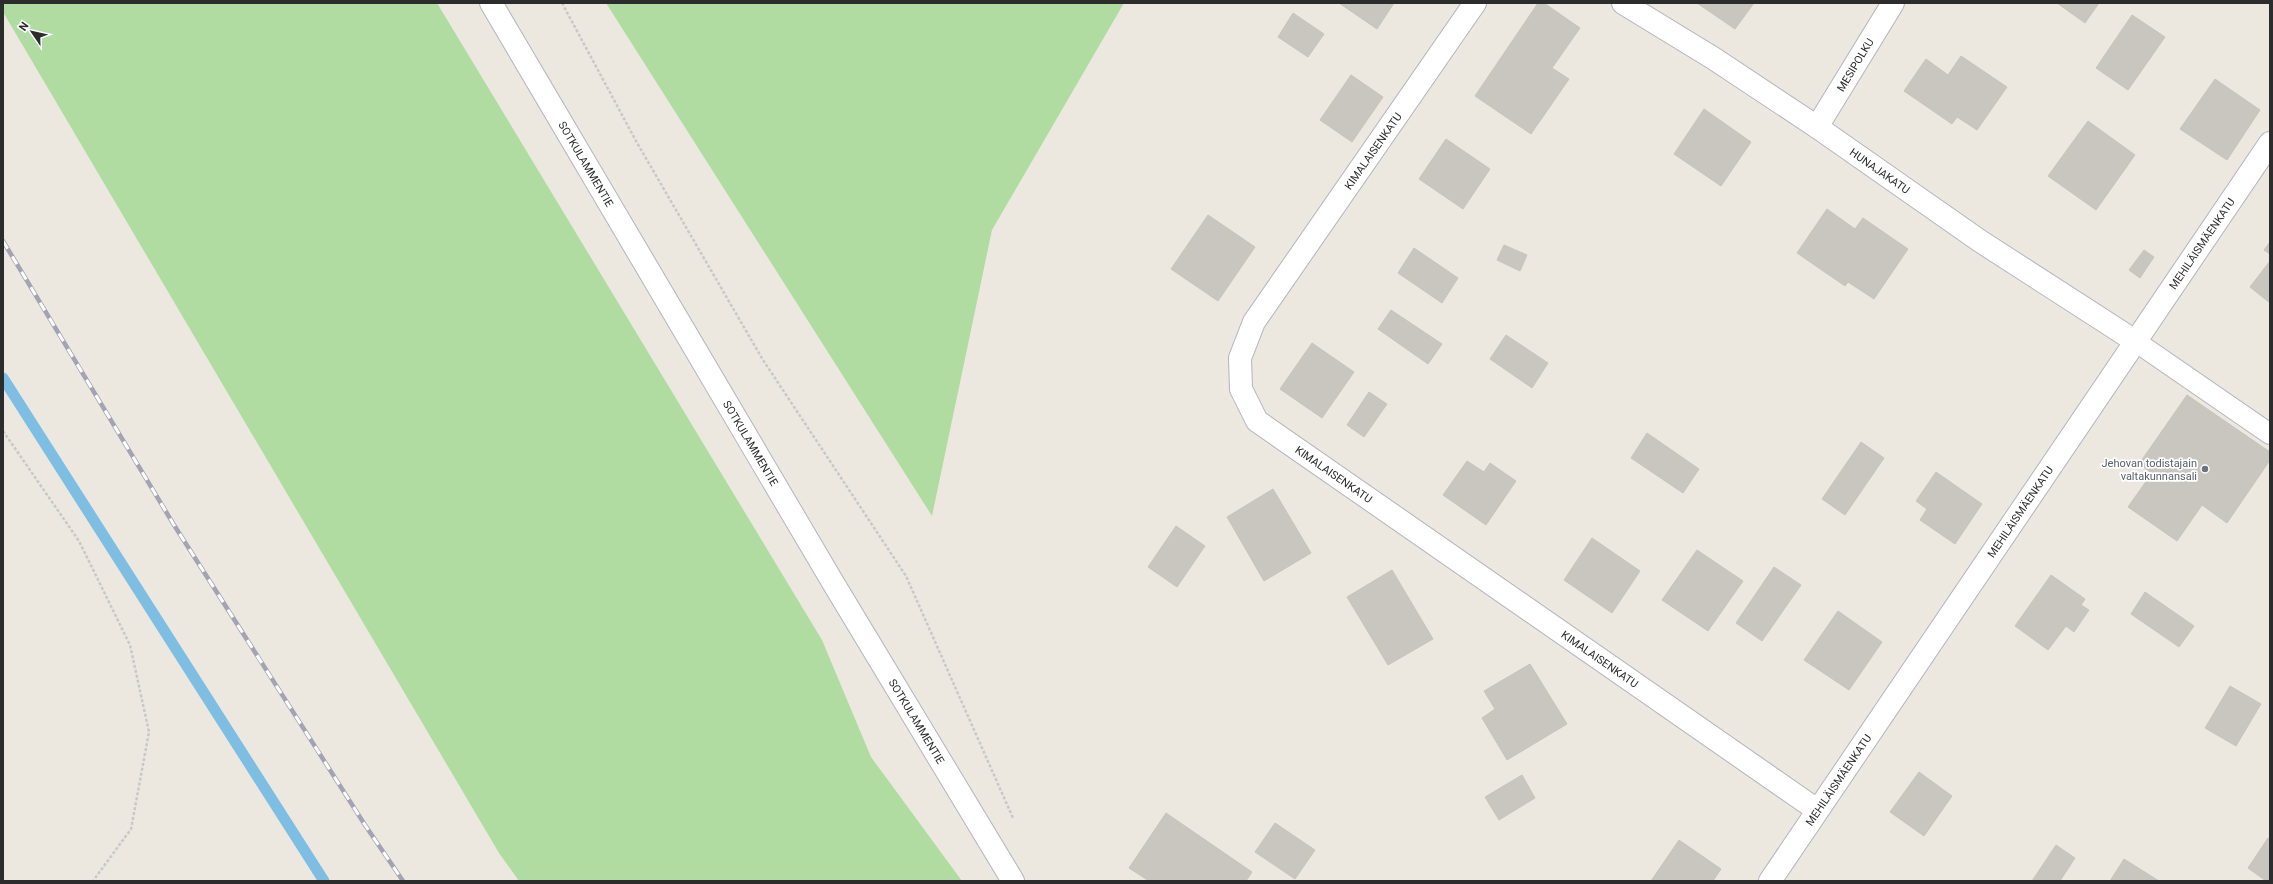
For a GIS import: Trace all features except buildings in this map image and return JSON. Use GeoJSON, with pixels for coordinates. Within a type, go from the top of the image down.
{"type":"FeatureCollection","features":[{"type":"Feature","properties":{"kind":"street","name":"SOTKULAMMENTIE"},"geometry":{"type":"LineString","coordinates":[[491,3],[832,582],[1013,881]]}},
{"type":"Feature","properties":{"kind":"street","name":"KIMALAISENKATU"},"geometry":{"type":"LineString","coordinates":[[1475,3],[1254,322],[1240,358],[1240,389],[1257,421],[1817,810]]}},
{"type":"Feature","properties":{"kind":"street","name":"HUNAJAKATU"},"geometry":{"type":"LineString","coordinates":[[1623,3],[1713,58],[1816,127],[1980,241],[2135,341]]}},
{"type":"Feature","properties":{"kind":"street","name":"MESIPOLKU"},"geometry":{"type":"LineString","coordinates":[[1816,127],[1893,3]]}},
{"type":"Feature","properties":{"kind":"street","name":"MEHILÄISMÄENKATU"},"geometry":{"type":"LineString","coordinates":[[1770,881],[2270,143]]}},
{"type":"Feature","properties":{"kind":"lane"},"geometry":{"type":"LineString","coordinates":[[2135,341],[2270,434]]}},
{"type":"Feature","properties":{"kind":"path"},"geometry":{"type":"LineString","coordinates":[[562,3],[636,141],[763,360],[906,576],[1015,824]]}},
{"type":"Feature","properties":{"kind":"path"},"geometry":{"type":"LineString","coordinates":[[3,431],[79,541],[130,645],[149,732],[131,829],[93,881]]}},
{"type":"Feature","properties":{"kind":"green space"},"geometry":{"type":"Polygon","coordinates":[[[3,3],[437,3],[822,640],[871,757],[962,881],[519,881],[499,853],[3,12],[3,3]]]}},
{"type":"Feature","properties":{"kind":"green space"},"geometry":{"type":"Polygon","coordinates":[[[606,3],[1124,3],[992,230],[932,516],[606,3]]]}},
{"type":"Feature","properties":{"kind":"waterway"},"geometry":{"type":"LineString","coordinates":[[3,378],[324,881]]}},
{"type":"Feature","properties":{"kind":"railway"},"geometry":{"type":"LineString","coordinates":[[3,241],[174,525],[365,825],[403,881]]}},
{"type":"Feature","properties":{"kind":"place","name":"Jehovan todistajain valtakunnansali"},"geometry":{"type":"Point","coordinates":[2205,469]}}]}
